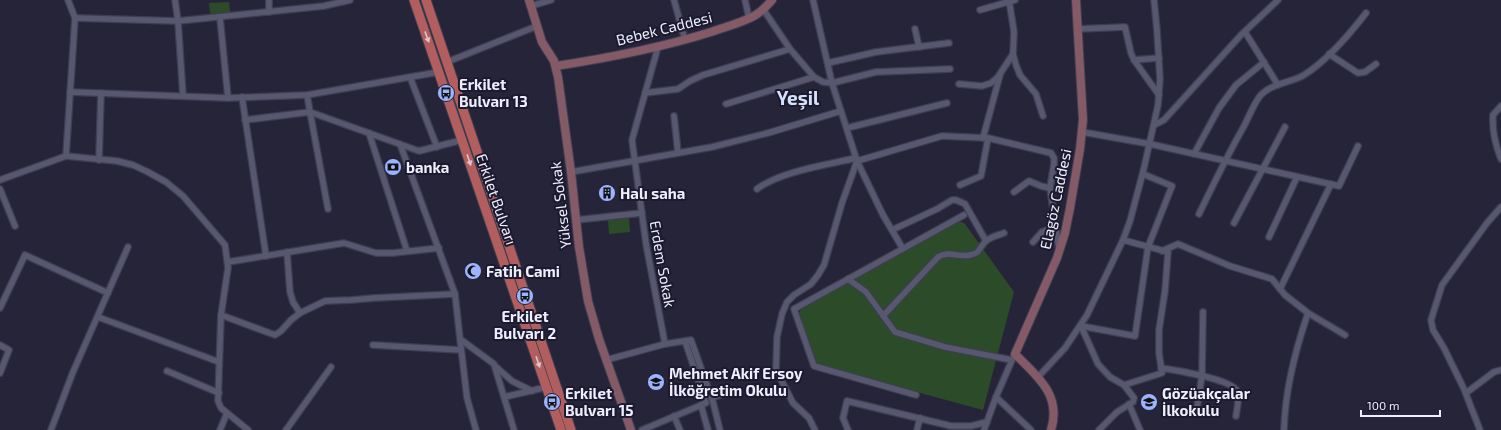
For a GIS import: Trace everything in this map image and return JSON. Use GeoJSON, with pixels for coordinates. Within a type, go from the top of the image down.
{"type":"FeatureCollection","features":[{"type":"Feature","properties":{"kind":"main road","name":"Erkilet Bulvarı"},"geometry":{"type":"LineString","coordinates":[[414,0],[561,430]]}},
{"type":"Feature","properties":{"kind":"main road","name":"Erkilet Bulvarı"},"geometry":{"type":"LineString","coordinates":[[426,0],[571,430]]}},
{"type":"Feature","properties":{"kind":"street"},"geometry":{"type":"LineString","coordinates":[[66,156],[75,18],[68,0]]}},
{"type":"Feature","properties":{"kind":"street"},"geometry":{"type":"LineString","coordinates":[[175,0],[184,96]]}},
{"type":"Feature","properties":{"kind":"street"},"geometry":{"type":"LineString","coordinates":[[269,0],[269,12]]}},
{"type":"Feature","properties":{"kind":"street"},"geometry":{"type":"LineString","coordinates":[[75,18],[178,21],[220,18],[324,6],[350,0]]}},
{"type":"Feature","properties":{"kind":"street"},"geometry":{"type":"LineString","coordinates":[[530,3],[551,0]]}},
{"type":"Feature","properties":{"kind":"street"},"geometry":{"type":"LineString","coordinates":[[674,0],[685,40]]}},
{"type":"Feature","properties":{"kind":"street"},"geometry":{"type":"LineString","coordinates":[[745,0],[750,18]]}},
{"type":"Feature","properties":{"kind":"street","name":"Bebek Caddesi"},"geometry":{"type":"LineString","coordinates":[[556,66],[658,47],[685,40],[750,18],[763,9],[772,0]]}},
{"type":"Feature","properties":{"kind":"street"},"geometry":{"type":"LineString","coordinates":[[813,0],[832,83],[856,159],[883,215],[903,249]]}},
{"type":"Feature","properties":{"kind":"street","name":"Elagöz Caddesi"},"geometry":{"type":"LineString","coordinates":[[1014,357],[1049,278],[1059,252],[1068,220],[1082,132],[1076,0]]}},
{"type":"Feature","properties":{"kind":"street"},"geometry":{"type":"LineString","coordinates":[[1038,377],[1061,353],[1081,326],[1094,303],[1123,240],[1130,220],[1150,144],[1159,95],[1154,0]]}},
{"type":"Feature","properties":{"kind":"street"},"geometry":{"type":"LineString","coordinates":[[1154,125],[1164,120],[1245,32],[1278,0]]}},
{"type":"Feature","properties":{"kind":"street"},"geometry":{"type":"LineString","coordinates":[[980,10],[1011,1],[1014,32],[1013,54],[1016,65],[1020,75],[1036,94],[1043,116]]}},
{"type":"Feature","properties":{"kind":"street","name":"Yüksel Sokak"},"geometry":{"type":"LineString","coordinates":[[530,3],[542,42],[551,54],[556,66],[572,172],[576,220],[588,301],[598,339],[631,430]]}},
{"type":"Feature","properties":{"kind":"street"},"geometry":{"type":"LineString","coordinates":[[763,9],[790,49],[814,77],[820,81],[832,83],[876,72],[950,69]]}},
{"type":"Feature","properties":{"kind":"street"},"geometry":{"type":"LineString","coordinates":[[1199,214],[1225,161],[1261,95],[1278,85],[1303,76],[1348,36],[1366,13]]}},
{"type":"Feature","properties":{"kind":"street"},"geometry":{"type":"LineString","coordinates":[[220,18],[228,98]]}},
{"type":"Feature","properties":{"kind":"street"},"geometry":{"type":"LineString","coordinates":[[446,62],[537,26]]}},
{"type":"Feature","properties":{"kind":"street"},"geometry":{"type":"LineString","coordinates":[[1078,29],[1125,27],[1134,60],[1159,95]]}},
{"type":"Feature","properties":{"kind":"street"},"geometry":{"type":"LineString","coordinates":[[915,29],[919,47]]}},
{"type":"Feature","properties":{"kind":"street"},"geometry":{"type":"LineString","coordinates":[[1245,32],[1278,85]]}},
{"type":"Feature","properties":{"kind":"street"},"geometry":{"type":"LineString","coordinates":[[828,63],[876,52],[949,44]]}},
{"type":"Feature","properties":{"kind":"street","name":"Erdem Sokak"},"geometry":{"type":"LineString","coordinates":[[658,47],[632,140],[646,244],[665,344]]}},
{"type":"Feature","properties":{"kind":"street"},"geometry":{"type":"LineString","coordinates":[[644,93],[678,89],[703,75],[790,49]]}},
{"type":"Feature","properties":{"kind":"street"},"geometry":{"type":"LineString","coordinates":[[959,84],[985,86],[994,81],[1013,54]]}},
{"type":"Feature","properties":{"kind":"street"},"geometry":{"type":"LineString","coordinates":[[1329,54],[1358,73],[1365,72],[1376,64]]}},
{"type":"Feature","properties":{"kind":"street"},"geometry":{"type":"LineString","coordinates":[[1134,60],[1158,58]]}},
{"type":"Feature","properties":{"kind":"street"},"geometry":{"type":"LineString","coordinates":[[1194,154],[1219,108],[1236,85],[1264,62]]}},
{"type":"Feature","properties":{"kind":"street"},"geometry":{"type":"LineString","coordinates":[[70,92],[228,98],[307,95],[439,72]]}},
{"type":"Feature","properties":{"kind":"street"},"geometry":{"type":"LineString","coordinates":[[960,185],[981,176],[986,138],[999,85],[1000,73]]}},
{"type":"Feature","properties":{"kind":"street"},"geometry":{"type":"LineString","coordinates":[[410,77],[437,147]]}},
{"type":"Feature","properties":{"kind":"street"},"geometry":{"type":"LineString","coordinates":[[726,104],[814,77]]}},
{"type":"Feature","properties":{"kind":"street"},"geometry":{"type":"LineString","coordinates":[[99,160],[101,93]]}},
{"type":"Feature","properties":{"kind":"street"},"geometry":{"type":"LineString","coordinates":[[307,95],[328,209]]}},
{"type":"Feature","properties":{"kind":"street"},"geometry":{"type":"LineString","coordinates":[[242,98],[266,256]]}},
{"type":"Feature","properties":{"kind":"street"},"geometry":{"type":"LineString","coordinates":[[847,128],[947,103]]}},
{"type":"Feature","properties":{"kind":"street"},"geometry":{"type":"LineString","coordinates":[[1501,106],[1493,115],[1492,129],[1497,150],[1501,159]]}},
{"type":"Feature","properties":{"kind":"street"},"geometry":{"type":"LineString","coordinates":[[572,172],[712,147],[841,111]]}},
{"type":"Feature","properties":{"kind":"street"},"geometry":{"type":"LineString","coordinates":[[246,120],[310,112],[419,151],[462,140]]}},
{"type":"Feature","properties":{"kind":"street"},"geometry":{"type":"LineString","coordinates":[[674,116],[678,153]]}},
{"type":"Feature","properties":{"kind":"street"},"geometry":{"type":"LineString","coordinates":[[1234,223],[1285,126]]}},
{"type":"Feature","properties":{"kind":"street"},"geometry":{"type":"LineString","coordinates":[[1082,132],[1150,144],[1339,186],[1358,146]]}},
{"type":"Feature","properties":{"kind":"street"},"geometry":{"type":"LineString","coordinates":[[369,133],[407,252]]}},
{"type":"Feature","properties":{"kind":"street"},"geometry":{"type":"LineString","coordinates":[[758,189],[770,181],[782,176],[856,159],[942,136],[986,138],[1051,153],[1054,158],[1054,164],[1050,188],[1059,252]]}},
{"type":"Feature","properties":{"kind":"street"},"geometry":{"type":"LineString","coordinates":[[400,144],[455,294],[467,398],[476,430]]}},
{"type":"Feature","properties":{"kind":"street"},"geometry":{"type":"LineString","coordinates":[[0,180],[66,156],[117,161],[133,165],[148,172],[172,186],[188,202],[225,245],[228,262],[228,274],[221,315],[218,398],[219,404],[248,430]]}},
{"type":"Feature","properties":{"kind":"street"},"geometry":{"type":"LineString","coordinates":[[815,430],[809,418],[793,403],[776,370],[778,332],[782,314],[787,302],[794,295],[811,284],[824,265],[856,159]]}},
{"type":"Feature","properties":{"kind":"street"},"geometry":{"type":"LineString","coordinates":[[1081,326],[1135,336],[1148,247],[1172,186],[1142,174]]}},
{"type":"Feature","properties":{"kind":"street"},"geometry":{"type":"LineString","coordinates":[[1269,237],[1297,177]]}},
{"type":"Feature","properties":{"kind":"street"},"geometry":{"type":"LineString","coordinates":[[1014,192],[1029,181],[1050,188]]}},
{"type":"Feature","properties":{"kind":"street"},"geometry":{"type":"LineString","coordinates":[[1280,289],[1331,184]]}},
{"type":"Feature","properties":{"kind":"street"},"geometry":{"type":"LineString","coordinates":[[0,189],[15,226]]}},
{"type":"Feature","properties":{"kind":"street"},"geometry":{"type":"LineString","coordinates":[[892,230],[937,209],[952,200],[956,200],[965,204],[986,241]]}},
{"type":"Feature","properties":{"kind":"street"},"geometry":{"type":"LineString","coordinates":[[1480,430],[1466,393],[1444,348],[1432,330],[1431,320],[1442,285],[1487,223],[1501,207]]}},
{"type":"Feature","properties":{"kind":"street"},"geometry":{"type":"LineString","coordinates":[[576,220],[642,213]]}},
{"type":"Feature","properties":{"kind":"street"},"geometry":{"type":"LineString","coordinates":[[916,395],[814,366],[794,309],[964,215]]}},
{"type":"Feature","properties":{"kind":"street"},"geometry":{"type":"LineString","coordinates":[[1033,242],[1042,232],[1055,227]]}},
{"type":"Feature","properties":{"kind":"street"},"geometry":{"type":"LineString","coordinates":[[883,316],[938,257],[948,253],[965,256],[973,254],[980,250],[986,241],[1004,233]]}},
{"type":"Feature","properties":{"kind":"street"},"geometry":{"type":"LineString","coordinates":[[1123,240],[1168,252],[1165,291],[1159,330],[1162,373],[1124,385]]}},
{"type":"Feature","properties":{"kind":"street"},"geometry":{"type":"LineString","coordinates":[[228,262],[344,243],[376,253],[407,252],[439,248]]}},
{"type":"Feature","properties":{"kind":"street"},"geometry":{"type":"LineString","coordinates":[[1162,251],[1178,244],[1244,271],[1272,280],[1285,295],[1308,313],[1345,335]]}},
{"type":"Feature","properties":{"kind":"street"},"geometry":{"type":"LineString","coordinates":[[51,430],[128,247]]}},
{"type":"Feature","properties":{"kind":"street"},"geometry":{"type":"LineString","coordinates":[[287,252],[290,292],[293,302],[300,312]]}},
{"type":"Feature","properties":{"kind":"street"},"geometry":{"type":"LineString","coordinates":[[0,308],[24,255],[108,293]]}},
{"type":"Feature","properties":{"kind":"street"},"geometry":{"type":"LineString","coordinates":[[848,279],[866,292],[895,332],[945,347],[1014,357],[1038,377],[1046,386],[1052,402],[1054,418],[1051,430]]}},
{"type":"Feature","properties":{"kind":"street"},"geometry":{"type":"LineString","coordinates":[[221,315],[275,335],[300,312],[325,301],[455,294]]}},
{"type":"Feature","properties":{"kind":"street"},"geometry":{"type":"LineString","coordinates":[[1197,408],[1202,375],[1203,312]]}},
{"type":"Feature","properties":{"kind":"street"},"geometry":{"type":"LineString","coordinates":[[1284,430],[1293,366],[1308,313]]}},
{"type":"Feature","properties":{"kind":"street"},"geometry":{"type":"LineString","coordinates":[[98,317],[219,362]]}},
{"type":"Feature","properties":{"kind":"street"},"geometry":{"type":"LineString","coordinates":[[1081,326],[1098,364],[1110,377],[1124,385],[1134,398],[1133,402],[1117,412],[1098,430]]}},
{"type":"Feature","properties":{"kind":"street"},"geometry":{"type":"LineString","coordinates":[[460,339],[494,364],[512,381],[532,391]]}},
{"type":"Feature","properties":{"kind":"street"},"geometry":{"type":"LineString","coordinates":[[606,360],[665,344],[691,340],[712,398],[720,430]]}},
{"type":"Feature","properties":{"kind":"street"},"geometry":{"type":"LineString","coordinates":[[642,430],[706,403],[685,341]]}},
{"type":"Feature","properties":{"kind":"street"},"geometry":{"type":"LineString","coordinates":[[0,345],[9,350],[0,373]]}},
{"type":"Feature","properties":{"kind":"street"},"geometry":{"type":"LineString","coordinates":[[373,345],[461,350]]}},
{"type":"Feature","properties":{"kind":"street"},"geometry":{"type":"LineString","coordinates":[[984,430],[996,397],[1014,357]]}},
{"type":"Feature","properties":{"kind":"street"},"geometry":{"type":"LineString","coordinates":[[494,364],[514,430]]}},
{"type":"Feature","properties":{"kind":"street"},"geometry":{"type":"LineString","coordinates":[[286,430],[331,367]]}},
{"type":"Feature","properties":{"kind":"street"},"geometry":{"type":"LineString","coordinates":[[1161,368],[1202,375],[1232,385],[1238,396],[1236,416]]}},
{"type":"Feature","properties":{"kind":"street"},"geometry":{"type":"LineString","coordinates":[[1466,393],[1494,372],[1501,370]]}},
{"type":"Feature","properties":{"kind":"street"},"geometry":{"type":"LineString","coordinates":[[167,371],[219,393]]}},
{"type":"Feature","properties":{"kind":"street"},"geometry":{"type":"LineString","coordinates":[[504,397],[547,387]]}},
{"type":"Feature","properties":{"kind":"street"},"geometry":{"type":"LineString","coordinates":[[712,398],[730,391]]}},
{"type":"Feature","properties":{"kind":"street"},"geometry":{"type":"LineString","coordinates":[[996,397],[1031,430]]}},
{"type":"Feature","properties":{"kind":"street"},"geometry":{"type":"LineString","coordinates":[[848,430],[843,418],[847,401],[951,426],[971,426],[987,422]]}},
{"type":"Feature","properties":{"kind":"street"},"geometry":{"type":"LineString","coordinates":[[1129,404],[1140,430]]}},
{"type":"Feature","properties":{"kind":"street"},"geometry":{"type":"LineString","coordinates":[[701,405],[708,430]]}},
{"type":"Feature","properties":{"kind":"street"},"geometry":{"type":"LineString","coordinates":[[220,430],[227,412]]}},
{"type":"Feature","properties":{"kind":"street"},"geometry":{"type":"LineString","coordinates":[[674,416],[680,430]]}},
{"type":"Feature","properties":{"kind":"street"},"geometry":{"type":"LineString","coordinates":[[917,430],[920,418]]}},
{"type":"Feature","properties":{"kind":"green space"},"geometry":{"type":"Polygon","coordinates":[[[229,2],[230,12],[210,14],[209,3],[229,2]]]}},
{"type":"Feature","properties":{"kind":"green space"},"geometry":{"type":"Polygon","coordinates":[[[629,218],[630,232],[609,234],[608,220],[629,218]]]}},
{"type":"Feature","properties":{"kind":"green space"},"geometry":{"type":"Polygon","coordinates":[[[958,221],[965,224],[1014,292],[983,410],[817,364],[798,315],[801,309],[958,221]]]}},
{"type":"Feature","properties":{"kind":"place","name":"Erkilet Bulvarı 13"},"geometry":{"type":"Point","coordinates":[446,93]}},
{"type":"Feature","properties":{"kind":"place","name":"banka"},"geometry":{"type":"Point","coordinates":[393,167]}},
{"type":"Feature","properties":{"kind":"place","name":"Halı saha"},"geometry":{"type":"Point","coordinates":[607,193]}},
{"type":"Feature","properties":{"kind":"place","name":"Fatih Cami"},"geometry":{"type":"Point","coordinates":[473,271]}},
{"type":"Feature","properties":{"kind":"place","name":"Erkilet Bulvarı 2"},"geometry":{"type":"Point","coordinates":[525,296]}},
{"type":"Feature","properties":{"kind":"place","name":"Mehmet Akif Ersoy İlköğretim Okulu"},"geometry":{"type":"Point","coordinates":[656,382]}},
{"type":"Feature","properties":{"kind":"place","name":"Erkilet Bulvarı 15"},"geometry":{"type":"Point","coordinates":[552,402]}},
{"type":"Feature","properties":{"kind":"place","name":"Gözüakçalar İlkokulu"},"geometry":{"type":"Point","coordinates":[1149,402]}},
{"type":"Feature","properties":{"kind":"district","name":"Yeşil"},"geometry":{"type":"Point","coordinates":[798,97]}}]}
